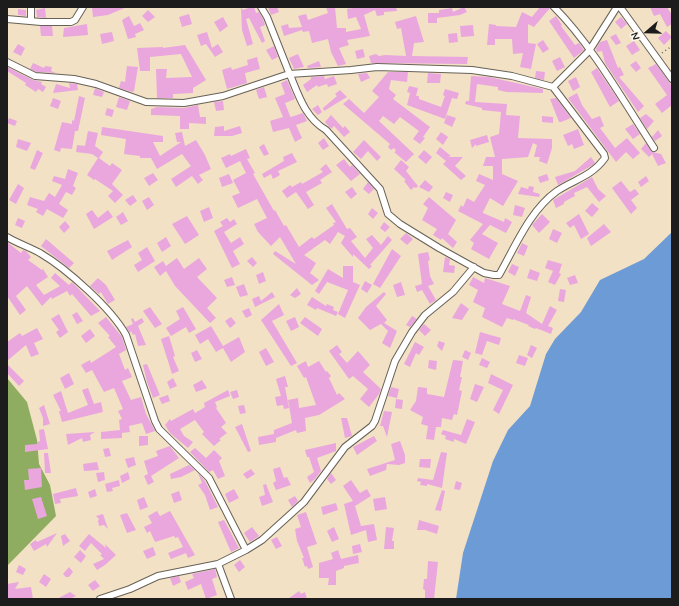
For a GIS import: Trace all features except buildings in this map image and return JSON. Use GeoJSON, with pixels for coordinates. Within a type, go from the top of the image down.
{"type":"FeatureCollection","features":[{"type":"Feature","properties":{"kind":"street"},"geometry":{"type":"LineString","coordinates":[[31,7],[31,21]]}},
{"type":"Feature","properties":{"kind":"street"},"geometry":{"type":"LineString","coordinates":[[7,19],[71,22],[75,20],[82,7]]}},
{"type":"Feature","properties":{"kind":"street"},"geometry":{"type":"LineString","coordinates":[[7,62],[35,76],[74,79],[96,84],[146,102],[184,103],[215,98],[289,74],[351,70],[377,66],[472,70],[512,76],[553,87],[604,154],[605,158],[593,172],[557,191],[535,213],[499,275],[484,273],[439,248],[400,224],[388,214],[380,189],[326,130],[315,124],[309,117],[289,74],[267,17],[261,7]]}},
{"type":"Feature","properties":{"kind":"street"},"geometry":{"type":"LineString","coordinates":[[554,7],[568,21],[589,50],[654,148]]}},
{"type":"Feature","properties":{"kind":"street"},"geometry":{"type":"LineString","coordinates":[[553,87],[589,50],[618,7],[672,79]]}},
{"type":"Feature","properties":{"kind":"street"},"geometry":{"type":"LineString","coordinates":[[7,237],[40,254],[61,268],[86,289],[121,326],[126,335],[159,429],[209,478],[246,550]]}},
{"type":"Feature","properties":{"kind":"street"},"geometry":{"type":"LineString","coordinates":[[100,599],[130,589],[158,576],[218,564],[262,540],[304,502],[345,447],[372,426],[395,361],[409,337],[424,316],[453,292],[474,267]]}},
{"type":"Feature","properties":{"kind":"street"},"geometry":{"type":"LineString","coordinates":[[218,564],[231,599]]}},
{"type":"Feature","properties":{"kind":"path"},"geometry":{"type":"LineString","coordinates":[[660,54],[672,46]]}},
{"type":"Feature","properties":{"kind":"green space"},"geometry":{"type":"Polygon","coordinates":[[[7,378],[27,402],[37,440],[39,464],[50,485],[56,516],[7,566],[7,378]]]}},
{"type":"Feature","properties":{"kind":"water"},"geometry":{"type":"Polygon","coordinates":[[[672,232],[672,599],[456,599],[463,553],[493,461],[508,430],[530,406],[546,354],[555,339],[581,312],[600,280],[644,259],[672,232]]]}}]}
